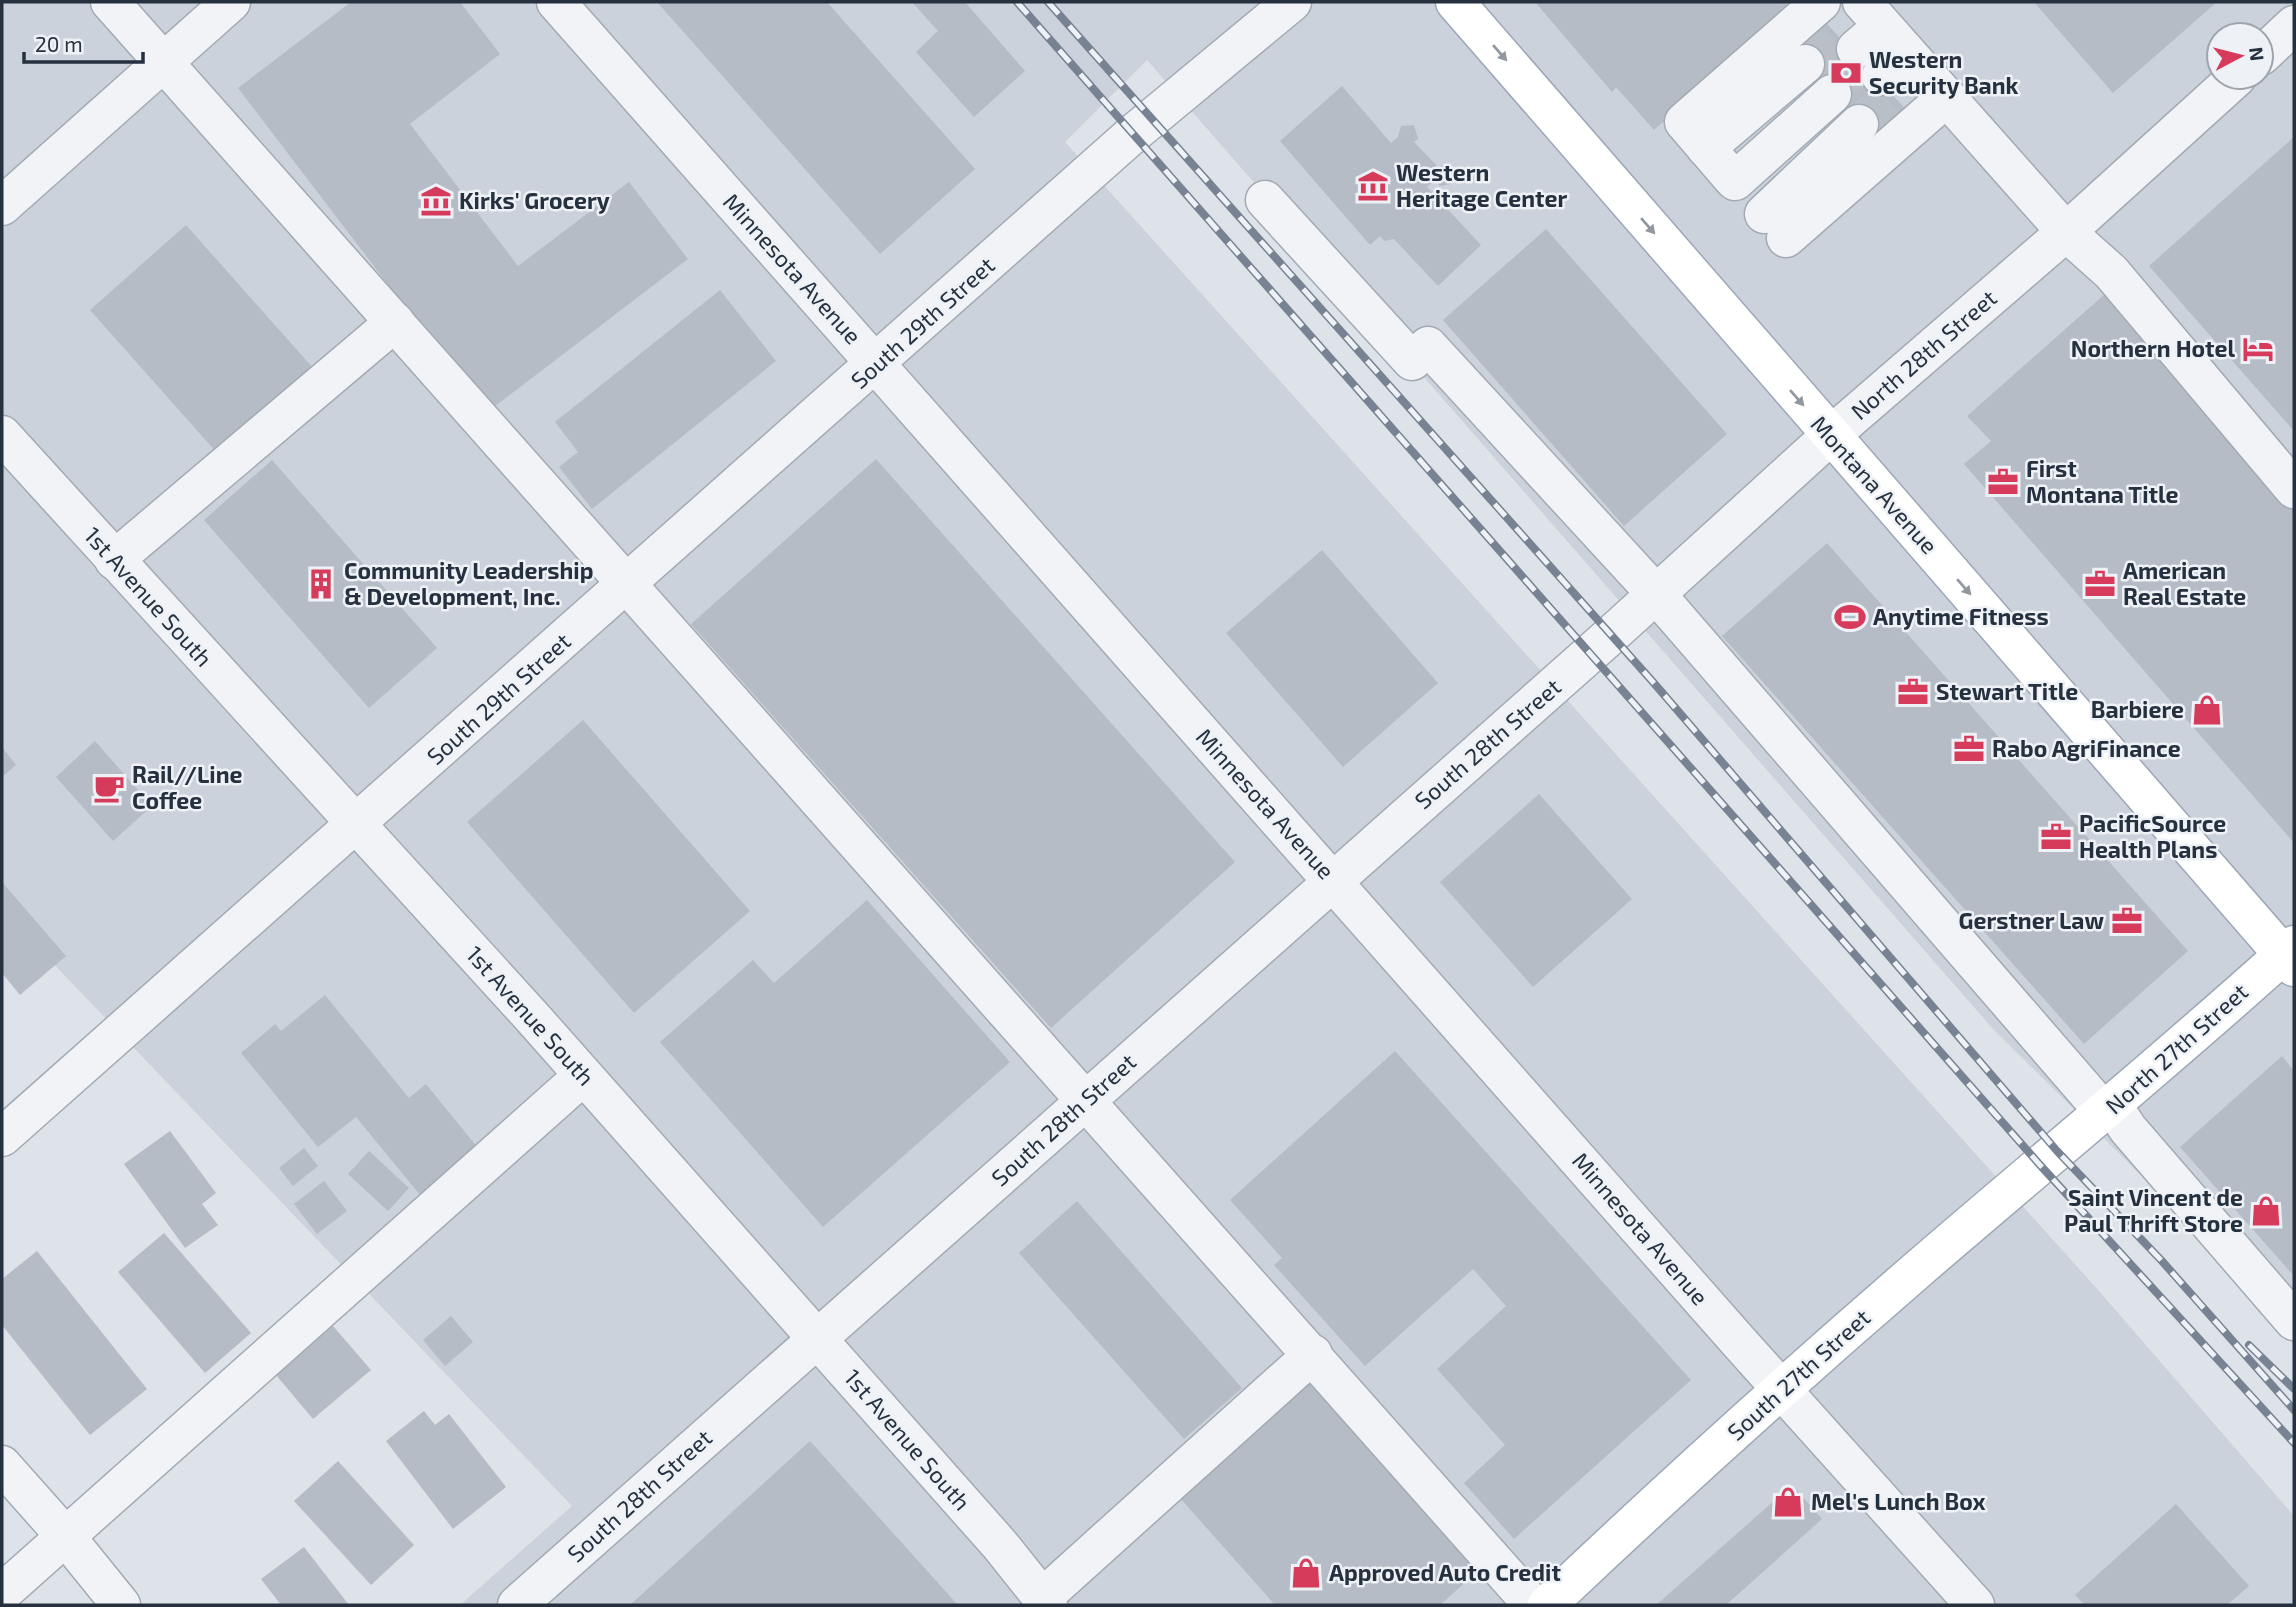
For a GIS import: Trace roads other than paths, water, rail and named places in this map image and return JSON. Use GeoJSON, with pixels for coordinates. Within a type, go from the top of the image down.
{"type":"FeatureCollection","features":[{"type":"Feature","properties":{"kind":"main road","name":"Montana Avenue"},"geometry":{"type":"LineString","coordinates":[[1455,2],[1830,436],[2290,956]]}},
{"type":"Feature","properties":{"kind":"main road","name":"North 27th Street"},"geometry":{"type":"LineString","coordinates":[[2057,1151],[2290,956]]}},
{"type":"Feature","properties":{"kind":"main road","name":"South 27th Street"},"geometry":{"type":"LineString","coordinates":[[1547,1605],[1657,1500],[2057,1151]]}},
{"type":"Feature","properties":{"kind":"street"},"geometry":{"type":"LineString","coordinates":[[110,2],[1533,1605]]}},
{"type":"Feature","properties":{"kind":"street"},"geometry":{"type":"LineString","coordinates":[[2,206],[230,2]]}},
{"type":"Feature","properties":{"kind":"street","name":"Minnesota Avenue"},"geometry":{"type":"LineString","coordinates":[[556,2],[1975,1605]]}},
{"type":"Feature","properties":{"kind":"street","name":"South 29th Street"},"geometry":{"type":"LineString","coordinates":[[2,1137],[1152,119],[1292,2]]}},
{"type":"Feature","properties":{"kind":"street"},"geometry":{"type":"LineString","coordinates":[[2275,42],[2294,25]]}},
{"type":"Feature","properties":{"kind":"street"},"geometry":{"type":"LineString","coordinates":[[1740,187],[1881,48]]}},
{"type":"Feature","properties":{"kind":"street"},"geometry":{"type":"LineString","coordinates":[[1740,187],[1684,122],[1881,48]]}},
{"type":"Feature","properties":{"kind":"street"},"geometry":{"type":"LineString","coordinates":[[1881,48],[2066,232],[2111,272],[2293,486]]}},
{"type":"Feature","properties":{"kind":"street","name":"North 28th Street"},"geometry":{"type":"LineString","coordinates":[[1611,635],[1830,436],[2066,232],[2222,91]]}},
{"type":"Feature","properties":{"kind":"street"},"geometry":{"type":"LineString","coordinates":[[1740,187],[1833,94],[1740,187]]}},
{"type":"Feature","properties":{"kind":"street"},"geometry":{"type":"LineString","coordinates":[[1265,200],[1412,361],[1429,346],[1656,594],[2294,1321]]}},
{"type":"Feature","properties":{"kind":"street"},"geometry":{"type":"LineString","coordinates":[[114,560],[395,322]]}},
{"type":"Feature","properties":{"kind":"street","name":"1st Avenue South"},"geometry":{"type":"LineString","coordinates":[[2,435],[583,1076],[1000,1545],[1045,1602]]}},
{"type":"Feature","properties":{"kind":"street","name":"South 28th Street"},"geometry":{"type":"LineString","coordinates":[[517,1605],[1611,635]]}},
{"type":"Feature","properties":{"kind":"street"},"geometry":{"type":"LineString","coordinates":[[2,1593],[583,1076]]}},
{"type":"Feature","properties":{"kind":"street"},"geometry":{"type":"LineString","coordinates":[[1045,1602],[1312,1354]]}},
{"type":"Feature","properties":{"kind":"street"},"geometry":{"type":"LineString","coordinates":[[2,1465],[66,1536],[121,1605]]}},
{"type":"Feature","properties":{"kind":"tunnel"},"geometry":{"type":"LineString","coordinates":[[1805,64],[1843,32]]}},
{"type":"Feature","properties":{"kind":"tunnel"},"geometry":{"type":"LineString","coordinates":[[1832,94],[1867,61]]}},
{"type":"Feature","properties":{"kind":"tunnel"},"geometry":{"type":"LineString","coordinates":[[1859,124],[1896,92]]}},
{"type":"Feature","properties":{"kind":"railway"},"geometry":{"type":"LineString","coordinates":[[1017,2],[2040,1165],[2294,1443]]}},
{"type":"Feature","properties":{"kind":"railway"},"geometry":{"type":"LineString","coordinates":[[1048,2],[1653,682],[2057,1151],[2161,1260],[2294,1410]]}},
{"type":"Feature","properties":{"kind":"railway"},"geometry":{"type":"LineString","coordinates":[[2249,1345],[2294,1389]]}},
{"type":"Feature","properties":{"kind":"place","name":"Western Security Bank"},"geometry":{"type":"Point","coordinates":[1846,73]}},
{"type":"Feature","properties":{"kind":"place","name":"Western Heritage Center"},"geometry":{"type":"Point","coordinates":[1373,186]}},
{"type":"Feature","properties":{"kind":"place","name":"Kirks' Grocery"},"geometry":{"type":"Point","coordinates":[436,201]}},
{"type":"Feature","properties":{"kind":"place","name":"Northern Hotel"},"geometry":{"type":"Point","coordinates":[2258,349]}},
{"type":"Feature","properties":{"kind":"place","name":"First Montana Title"},"geometry":{"type":"Point","coordinates":[2003,482]}},
{"type":"Feature","properties":{"kind":"place","name":"Community Leadership & Development, Inc."},"geometry":{"type":"Point","coordinates":[321,584]}},
{"type":"Feature","properties":{"kind":"place","name":"American Real Estate"},"geometry":{"type":"Point","coordinates":[2100,584]}},
{"type":"Feature","properties":{"kind":"place","name":"Anytime Fitness"},"geometry":{"type":"Point","coordinates":[1850,617]}},
{"type":"Feature","properties":{"kind":"place","name":"Stewart Title"},"geometry":{"type":"Point","coordinates":[1913,692]}},
{"type":"Feature","properties":{"kind":"place","name":"Barbiere"},"geometry":{"type":"Point","coordinates":[2207,710]}},
{"type":"Feature","properties":{"kind":"place","name":"Rabo AgriFinance"},"geometry":{"type":"Point","coordinates":[1969,749]}},
{"type":"Feature","properties":{"kind":"place","name":"Rail//Line Coffee"},"geometry":{"type":"Point","coordinates":[109,788]}},
{"type":"Feature","properties":{"kind":"place","name":"PacificSource Health Plans"},"geometry":{"type":"Point","coordinates":[2056,837]}},
{"type":"Feature","properties":{"kind":"place","name":"Gerstner Law"},"geometry":{"type":"Point","coordinates":[2127,921]}},
{"type":"Feature","properties":{"kind":"place","name":"Saint Vincent de Paul Thrift Store"},"geometry":{"type":"Point","coordinates":[2266,1211]}},
{"type":"Feature","properties":{"kind":"place","name":"Mel's Lunch Box"},"geometry":{"type":"Point","coordinates":[1788,1502]}},
{"type":"Feature","properties":{"kind":"place","name":"Approved Auto Credit"},"geometry":{"type":"Point","coordinates":[1306,1573]}}]}
